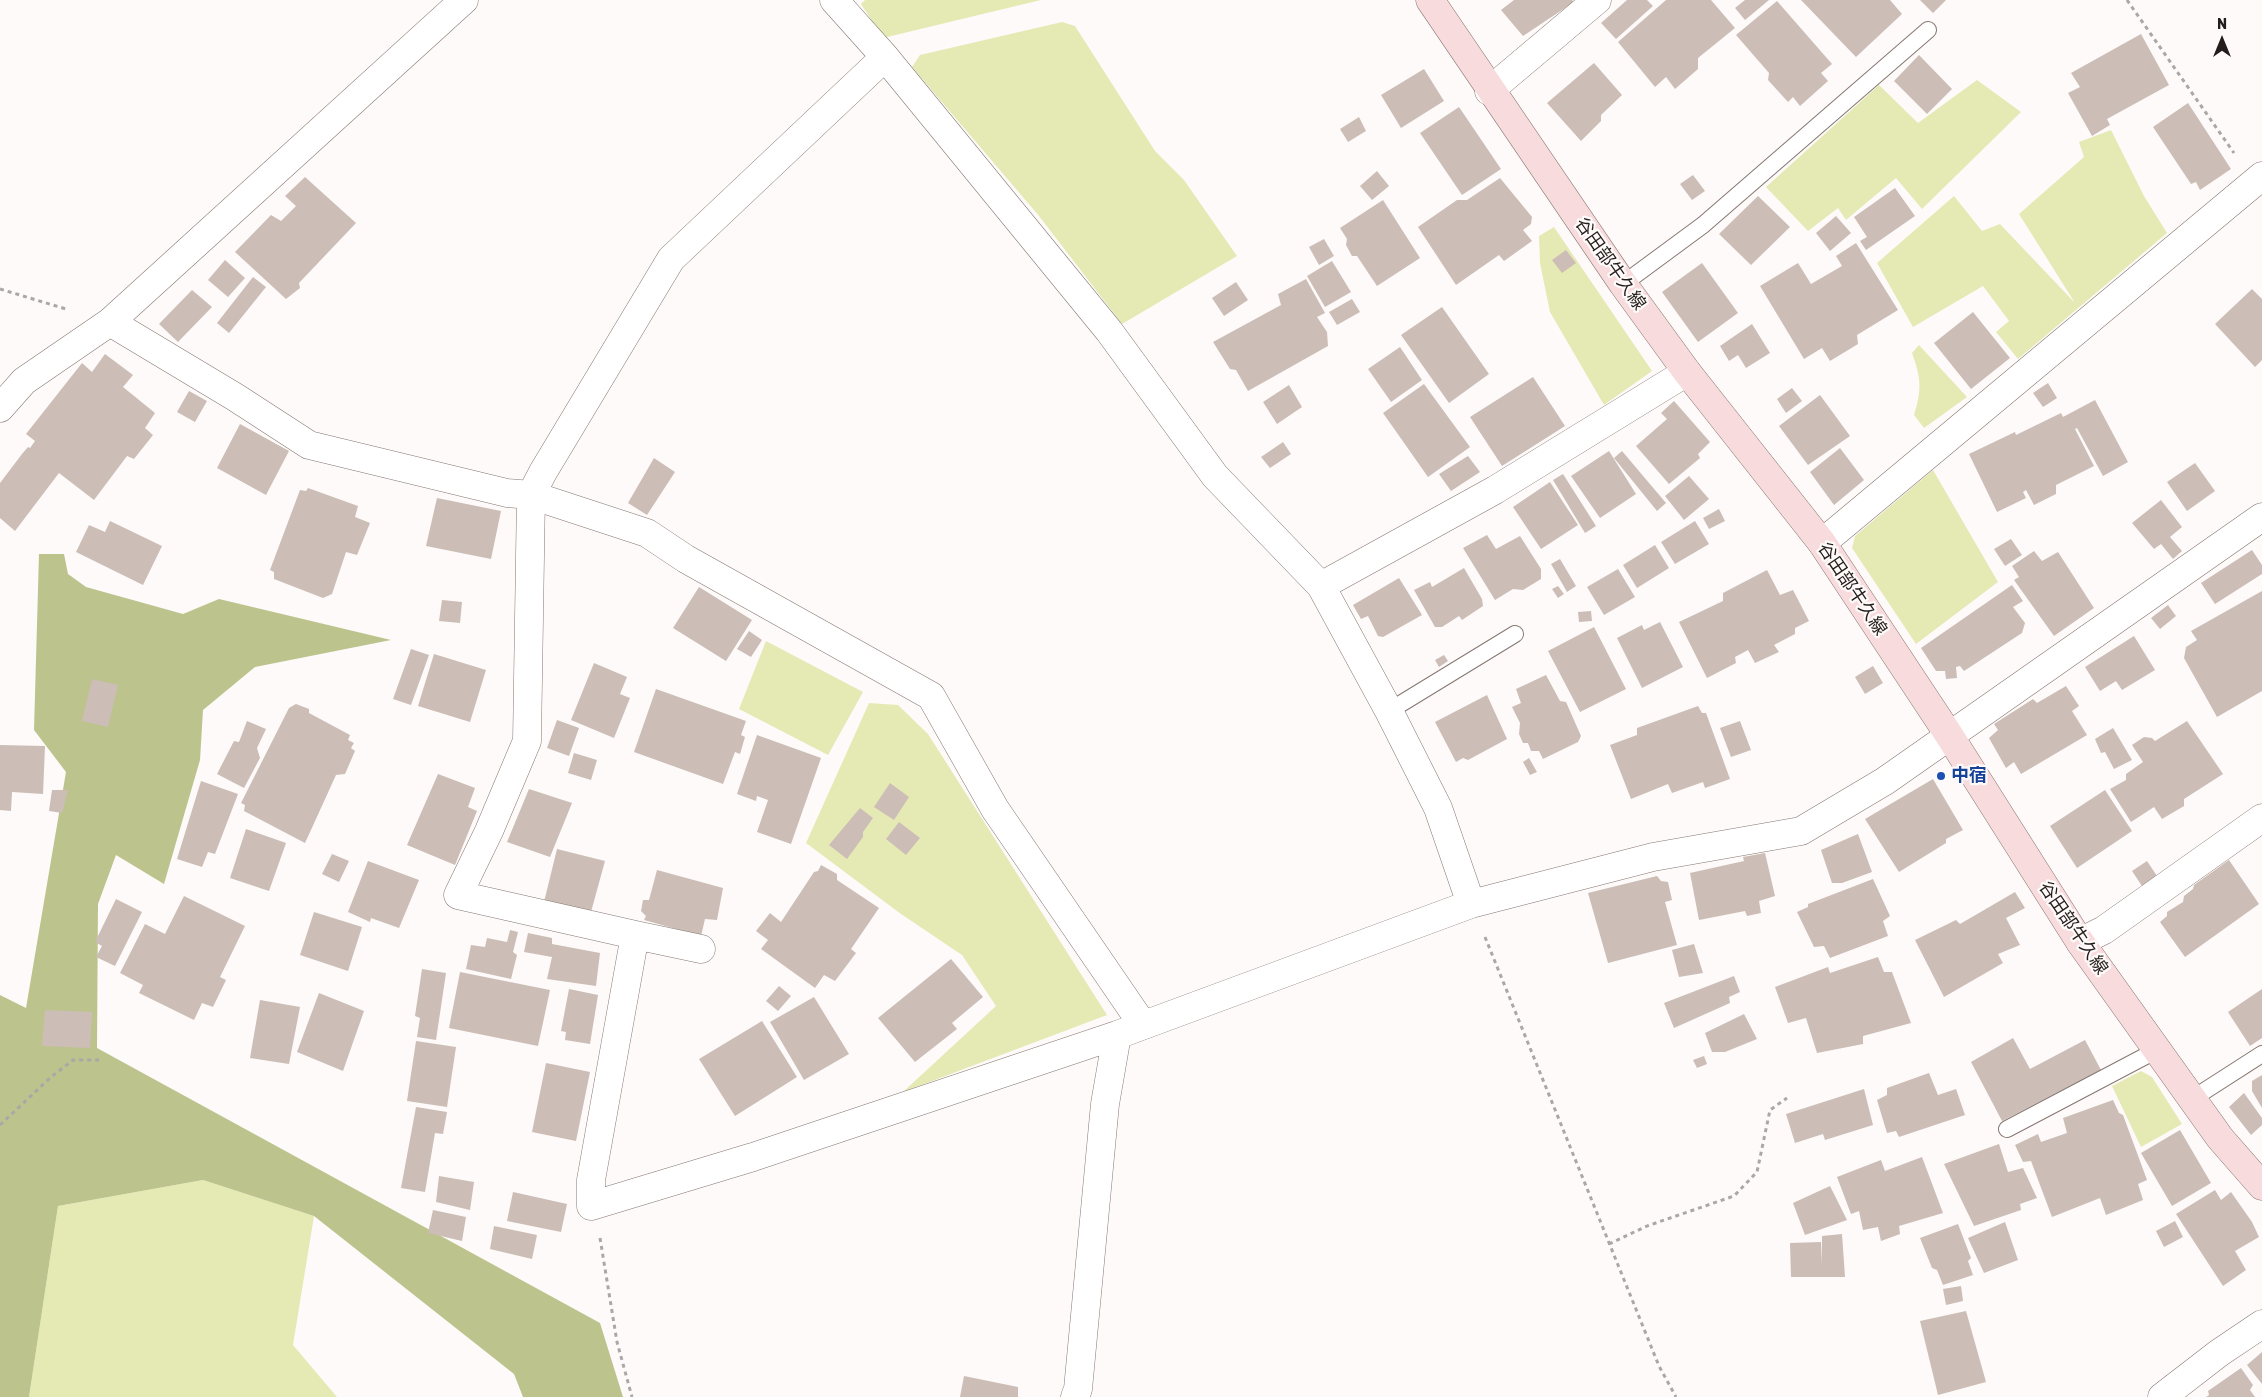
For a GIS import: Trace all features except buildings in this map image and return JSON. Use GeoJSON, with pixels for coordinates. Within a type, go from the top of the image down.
{"type":"FeatureCollection","features":[{"type":"Feature","properties":{"kind":"main road","name":"谷田部牛久線"},"geometry":{"type":"LineString","coordinates":[[1430,0],[1489,91],[1623,284],[1687,372],[1822,543],[1949,735],[2080,942],[2220,1138],[2262,1186]]}},
{"type":"Feature","properties":{"kind":"street"},"geometry":{"type":"LineString","coordinates":[[0,408],[24,381],[110,322],[464,0]]}},
{"type":"Feature","properties":{"kind":"street"},"geometry":{"type":"LineString","coordinates":[[834,0],[885,57],[1109,331],[1215,476],[1321,586],[1438,808],[1471,904]]}},
{"type":"Feature","properties":{"kind":"street"},"geometry":{"type":"LineString","coordinates":[[1489,91],[1597,0]]}},
{"type":"Feature","properties":{"kind":"street"},"geometry":{"type":"LineString","coordinates":[[701,948],[458,895],[489,831],[527,741],[531,495],[671,259],[885,57]]}},
{"type":"Feature","properties":{"kind":"street"},"geometry":{"type":"LineString","coordinates":[[1822,543],[2258,180]]}},
{"type":"Feature","properties":{"kind":"street"},"geometry":{"type":"LineString","coordinates":[[110,322],[235,397],[309,445],[507,493],[531,495],[647,533],[686,559],[931,696],[995,809],[1143,1025]]}},
{"type":"Feature","properties":{"kind":"street"},"geometry":{"type":"LineString","coordinates":[[1321,586],[1495,490],[1687,372]]}},
{"type":"Feature","properties":{"kind":"street"},"geometry":{"type":"LineString","coordinates":[[635,935],[591,1180],[591,1206],[762,1154],[1117,1035],[1471,904],[1653,857],[1800,831],[1885,781],[2262,517]]}},
{"type":"Feature","properties":{"kind":"street"},"geometry":{"type":"LineString","coordinates":[[2080,942],[2104,930],[2262,818]]}},
{"type":"Feature","properties":{"kind":"street"},"geometry":{"type":"LineString","coordinates":[[1075,1397],[1078,1388],[1105,1104],[1117,1035]]}},
{"type":"Feature","properties":{"kind":"street"},"geometry":{"type":"LineString","coordinates":[[2162,1397],[2262,1324]]}},
{"type":"Feature","properties":{"kind":"lane"},"geometry":{"type":"LineString","coordinates":[[1623,284],[1703,225],[1928,30]]}},
{"type":"Feature","properties":{"kind":"lane"},"geometry":{"type":"LineString","coordinates":[[1389,712],[1515,634]]}},
{"type":"Feature","properties":{"kind":"lane"},"geometry":{"type":"LineString","coordinates":[[2007,1129],[2157,1050]]}},
{"type":"Feature","properties":{"kind":"lane"},"geometry":{"type":"LineString","coordinates":[[2192,1099],[2262,1054]]}},
{"type":"Feature","properties":{"kind":"path"},"geometry":{"type":"LineString","coordinates":[[2127,0],[2221,133],[2258,180]]}},
{"type":"Feature","properties":{"kind":"path"},"geometry":{"type":"LineString","coordinates":[[0,289],[110,322]]}},
{"type":"Feature","properties":{"kind":"path"},"geometry":{"type":"LineString","coordinates":[[1471,904],[1659,1366],[1676,1397]]}},
{"type":"Feature","properties":{"kind":"path"},"geometry":{"type":"LineString","coordinates":[[0,1125],[50,1078],[73,1060],[100,1060]]}},
{"type":"Feature","properties":{"kind":"path"},"geometry":{"type":"LineString","coordinates":[[1609,1244],[1647,1226],[1734,1196],[1757,1172],[1770,1110],[1787,1098]]}},
{"type":"Feature","properties":{"kind":"path"},"geometry":{"type":"LineString","coordinates":[[597,1204],[600,1240],[617,1342],[632,1397]]}},
{"type":"Feature","properties":{"kind":"green space"},"geometry":{"type":"Polygon","coordinates":[[[865,0],[1041,0],[883,38],[861,4],[865,0]]]}},
{"type":"Feature","properties":{"kind":"green space"},"geometry":{"type":"Polygon","coordinates":[[[1062,22],[1075,26],[1155,151],[1184,180],[1237,256],[1122,324],[1039,216],[912,67],[920,55],[1062,22]]]}},
{"type":"Feature","properties":{"kind":"green space"},"geometry":{"type":"Polygon","coordinates":[[[1977,80],[2021,112],[1922,209],[1896,178],[1846,220],[1838,208],[1808,231],[1766,187],[1879,85],[1918,123],[1977,80]]]}},
{"type":"Feature","properties":{"kind":"green space"},"geometry":{"type":"Polygon","coordinates":[[[2111,130],[2144,196],[2167,233],[2018,359],[1996,332],[2009,321],[1983,286],[1913,327],[1877,263],[1954,196],[1982,231],[2000,224],[2075,303],[2019,214],[2084,157],[2079,142],[2111,130]]]}},
{"type":"Feature","properties":{"kind":"green space"},"geometry":{"type":"Polygon","coordinates":[[[1554,227],[1652,371],[1604,405],[1550,312],[1540,263],[1539,236],[1554,227]]]}},
{"type":"Feature","properties":{"kind":"green space"},"geometry":{"type":"Polygon","coordinates":[[[1919,345],[1967,397],[1924,428],[1914,415],[1919,384],[1912,353],[1919,345]]]}},
{"type":"Feature","properties":{"kind":"green space"},"geometry":{"type":"Polygon","coordinates":[[[1933,470],[1998,582],[1916,644],[1852,548],[1855,536],[1933,470]]]}},
{"type":"Feature","properties":{"kind":"green space"},"geometry":{"type":"Polygon","coordinates":[[[39,554],[64,554],[68,574],[86,587],[183,614],[219,599],[391,640],[255,667],[203,710],[200,760],[164,884],[116,855],[98,904],[97,1048],[600,1323],[623,1397],[523,1397],[514,1374],[314,1216],[203,1180],[58,1206],[29,1397],[0,1397],[0,995],[26,1008],[66,772],[34,730],[39,554]]]}},
{"type":"Feature","properties":{"kind":"green space"},"geometry":{"type":"Polygon","coordinates":[[[766,641],[863,692],[828,755],[739,709],[766,641]]]}},
{"type":"Feature","properties":{"kind":"green space"},"geometry":{"type":"Polygon","coordinates":[[[869,703],[898,705],[928,734],[1107,1015],[903,1092],[996,1006],[962,955],[901,914],[806,843],[869,703]]]}},
{"type":"Feature","properties":{"kind":"green space"},"geometry":{"type":"Polygon","coordinates":[[[2141,1071],[2152,1077],[2182,1124],[2141,1147],[2112,1086],[2141,1071]]]}},
{"type":"Feature","properties":{"kind":"green space"},"geometry":{"type":"Polygon","coordinates":[[[203,1180],[314,1216],[293,1345],[337,1397],[29,1397],[58,1206],[203,1180]]]}},
{"type":"Feature","properties":{"kind":"place","name":"中宿"},"geometry":{"type":"Point","coordinates":[1941,776]}}]}
